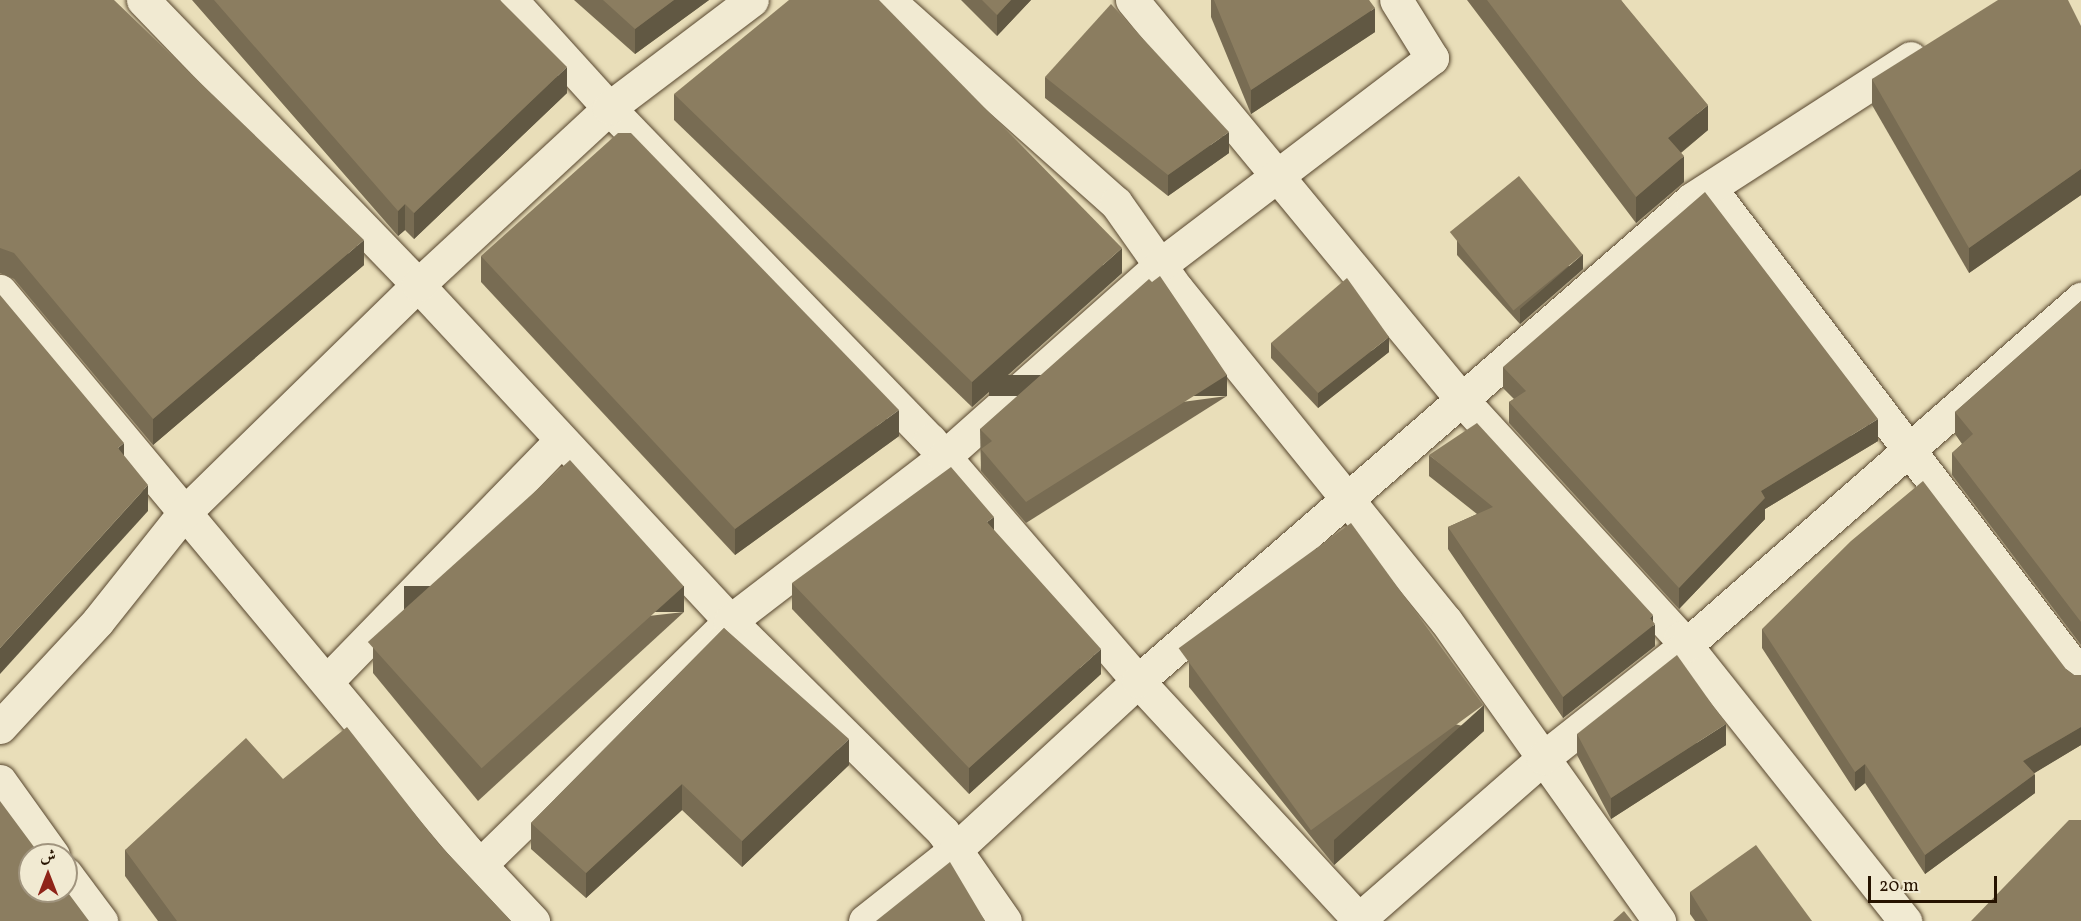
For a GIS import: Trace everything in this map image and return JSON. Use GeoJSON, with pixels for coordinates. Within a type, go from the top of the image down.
{"type":"FeatureCollection","features":[{"type":"Feature","properties":{"kind":"street"},"geometry":{"type":"LineString","coordinates":[[143,0],[418,285],[730,621],[943,832],[1005,921]]}},
{"type":"Feature","properties":{"kind":"street"},"geometry":{"type":"LineString","coordinates":[[511,0],[609,108],[944,457],[1138,681],[1358,920],[1543,758],[1685,646],[2081,299]]}},
{"type":"Feature","properties":{"kind":"street"},"geometry":{"type":"LineString","coordinates":[[0,727],[98,621],[184,513],[418,285],[609,108],[752,0]]}},
{"type":"Feature","properties":{"kind":"street"},"geometry":{"type":"LineString","coordinates":[[888,0],[1116,203],[1160,266],[1446,621],[1659,921]]}},
{"type":"Feature","properties":{"kind":"street"},"geometry":{"type":"LineString","coordinates":[[1132,0],[1463,401],[1685,646],[1905,921]]}},
{"type":"Feature","properties":{"kind":"street"},"geometry":{"type":"LineString","coordinates":[[480,865],[730,621],[944,457],[1160,266],[1279,178],[1432,58],[1396,0]]}},
{"type":"Feature","properties":{"kind":"street"},"geometry":{"type":"LineString","coordinates":[[865,921],[955,850],[1138,681],[1463,401],[1692,199],[1932,44]]}},
{"type":"Feature","properties":{"kind":"street"},"geometry":{"type":"LineString","coordinates":[[1710,188],[2081,676]]}},
{"type":"Feature","properties":{"kind":"street"},"geometry":{"type":"LineString","coordinates":[[0,291],[480,865],[533,921]]}},
{"type":"Feature","properties":{"kind":"street"},"geometry":{"type":"LineString","coordinates":[[327,681],[561,440]]}},
{"type":"Feature","properties":{"kind":"street"},"geometry":{"type":"LineString","coordinates":[[0,781],[44,843]]}},
{"type":"Feature","properties":{"kind":"street"},"geometry":{"type":"LineString","coordinates":[[78,890],[101,921]]}},
{"type":"Feature","properties":{"kind":"building"},"geometry":{"type":"Polygon","coordinates":[[[0,0],[114,0],[364,240],[153,419],[14,253],[0,248],[0,0]]]}},
{"type":"Feature","properties":{"kind":"building"},"geometry":{"type":"Polygon","coordinates":[[[214,0],[500,0],[567,67],[414,213],[405,204],[398,211],[214,0]]]}},
{"type":"Feature","properties":{"kind":"building"},"geometry":{"type":"Polygon","coordinates":[[[603,0],[674,0],[635,29],[603,0]]]}},
{"type":"Feature","properties":{"kind":"building"},"geometry":{"type":"Polygon","coordinates":[[[789,0],[879,0],[1122,248],[972,382],[674,94],[789,0]]]}},
{"type":"Feature","properties":{"kind":"building"},"geometry":{"type":"Polygon","coordinates":[[[982,0],[1011,0],[997,15],[982,0]]]}},
{"type":"Feature","properties":{"kind":"building"},"geometry":{"type":"Polygon","coordinates":[[[1214,0],[1369,0],[1375,8],[1251,90],[1214,0]]]}},
{"type":"Feature","properties":{"kind":"building"},"geometry":{"type":"Polygon","coordinates":[[[1487,0],[1621,0],[1708,105],[1668,138],[1684,156],[1636,197],[1487,0]]]}},
{"type":"Feature","properties":{"kind":"building"},"geometry":{"type":"Polygon","coordinates":[[[1998,0],[2068,0],[2081,26],[2081,169],[1969,248],[1872,79],[1998,0]]]}},
{"type":"Feature","properties":{"kind":"building"},"geometry":{"type":"Polygon","coordinates":[[[1111,4],[1229,132],[1168,175],[1045,77],[1111,4]]]}},
{"type":"Feature","properties":{"kind":"building"},"geometry":{"type":"Polygon","coordinates":[[[618,133],[631,133],[899,410],[735,529],[481,256],[618,133]]]}},
{"type":"Feature","properties":{"kind":"building"},"geometry":{"type":"Polygon","coordinates":[[[1519,176],[1583,254],[1513,311],[1450,232],[1519,176]]]}},
{"type":"Feature","properties":{"kind":"building"},"geometry":{"type":"Polygon","coordinates":[[[1705,192],[1878,419],[1761,491],[1765,498],[1679,588],[1509,402],[1526,391],[1503,367],[1705,192]]]}},
{"type":"Feature","properties":{"kind":"building"},"geometry":{"type":"Polygon","coordinates":[[[1160,276],[1227,375],[1026,502],[981,449],[992,441],[980,429],[1149,279],[1152,282],[1160,276]]]}},
{"type":"Feature","properties":{"kind":"building"},"geometry":{"type":"Polygon","coordinates":[[[1347,278],[1389,337],[1318,393],[1271,343],[1347,278]]]}},
{"type":"Feature","properties":{"kind":"building"},"geometry":{"type":"Polygon","coordinates":[[[0,295],[124,443],[118,448],[148,485],[0,648],[0,295]]]}},
{"type":"Feature","properties":{"kind":"building"},"geometry":{"type":"Polygon","coordinates":[[[2081,301],[2081,622],[1952,453],[1973,434],[1955,412],[2081,301]]]}},
{"type":"Feature","properties":{"kind":"building"},"geometry":{"type":"Polygon","coordinates":[[[1477,423],[1653,615],[1650,618],[1655,624],[1563,697],[1448,527],[1493,507],[1429,455],[1477,423]]]}},
{"type":"Feature","properties":{"kind":"building"},"geometry":{"type":"Polygon","coordinates":[[[570,460],[684,586],[482,768],[368,642],[570,460]]]}},
{"type":"Feature","properties":{"kind":"building"},"geometry":{"type":"Polygon","coordinates":[[[951,467],[994,517],[987,522],[1101,649],[969,768],[792,583],[951,467]]]}},
{"type":"Feature","properties":{"kind":"building"},"geometry":{"type":"Polygon","coordinates":[[[1923,481],[2066,669],[2074,675],[2081,675],[2081,727],[2023,761],[2035,774],[1925,855],[1865,764],[1855,772],[1762,629],[1851,541],[1923,481]]]}},
{"type":"Feature","properties":{"kind":"building"},"geometry":{"type":"Polygon","coordinates":[[[1351,523],[1483,705],[1311,830],[1179,648],[1351,523]]]}},
{"type":"Feature","properties":{"kind":"building"},"geometry":{"type":"Polygon","coordinates":[[[724,628],[849,739],[742,841],[682,784],[586,873],[531,823],[724,628]]]}},
{"type":"Feature","properties":{"kind":"building"},"geometry":{"type":"Polygon","coordinates":[[[1677,655],[1726,724],[1611,798],[1577,734],[1677,655]]]}},
{"type":"Feature","properties":{"kind":"building"},"geometry":{"type":"Polygon","coordinates":[[[347,727],[437,842],[511,921],[177,921],[125,850],[246,738],[283,779],[347,727]]]}},
{"type":"Feature","properties":{"kind":"building"},"geometry":{"type":"Polygon","coordinates":[[[0,801],[31,843],[18,843],[18,903],[76,903],[89,921],[0,921],[0,801]]]}},
{"type":"Feature","properties":{"kind":"building"},"geometry":{"type":"Polygon","coordinates":[[[2069,820],[2081,820],[2081,921],[1971,921],[2069,820]]]}},
{"type":"Feature","properties":{"kind":"building"},"geometry":{"type":"Polygon","coordinates":[[[1756,845],[1812,921],[1708,921],[1690,892],[1756,845]]]}},
{"type":"Feature","properties":{"kind":"building"},"geometry":{"type":"Polygon","coordinates":[[[950,862],[985,921],[876,921],[950,862]]]}},
{"type":"Feature","properties":{"kind":"building"},"geometry":{"type":"Polygon","coordinates":[[[1624,911],[1632,921],[1613,921],[1624,911]]]}}]}
